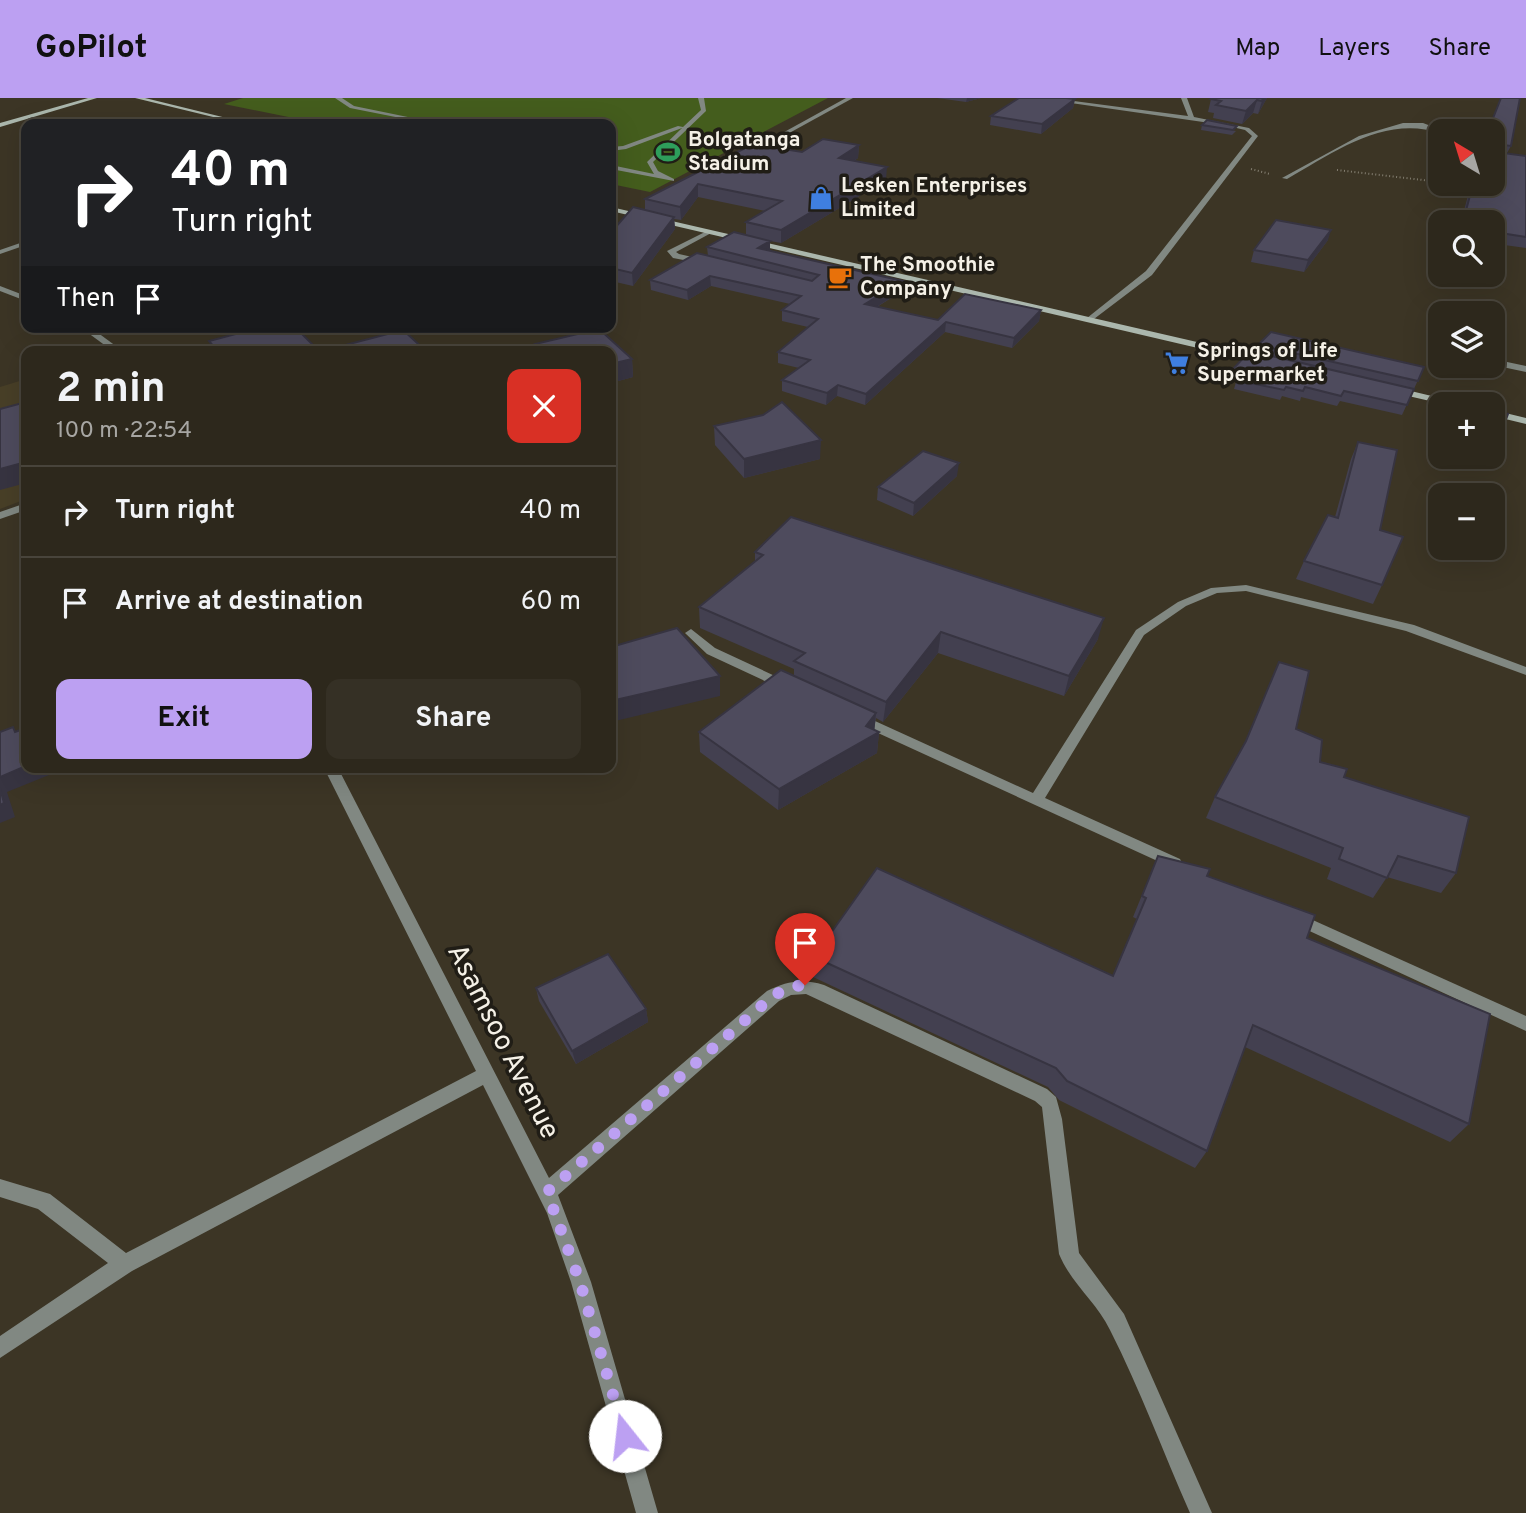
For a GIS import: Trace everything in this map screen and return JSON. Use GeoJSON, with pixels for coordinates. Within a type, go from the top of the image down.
{"type":"FeatureCollection","features":[{"type":"Feature","properties":{"kind":"main road"},"geometry":{"type":"LineString","coordinates":[[0,125],[93,98]]}},
{"type":"Feature","properties":{"kind":"main road"},"geometry":{"type":"LineString","coordinates":[[138,98],[227,119]]}},
{"type":"Feature","properties":{"kind":"main road"},"geometry":{"type":"LineString","coordinates":[[616,210],[1266,361]]}},
{"type":"Feature","properties":{"kind":"main road"},"geometry":{"type":"LineString","coordinates":[[1387,389],[1428,398]]}},
{"type":"Feature","properties":{"kind":"main road"},"geometry":{"type":"LineString","coordinates":[[1505,416],[1526,421]]}},
{"type":"Feature","properties":{"kind":"street"},"geometry":{"type":"LineString","coordinates":[[338,98],[352,107],[413,119]]}},
{"type":"Feature","properties":{"kind":"street"},"geometry":{"type":"LineString","coordinates":[[672,180],[655,173],[650,162],[704,110],[701,98]]}},
{"type":"Feature","properties":{"kind":"street"},"geometry":{"type":"LineString","coordinates":[[738,159],[850,98]]}},
{"type":"Feature","properties":{"kind":"street"},"geometry":{"type":"LineString","coordinates":[[1040,98],[1192,119],[1247,129],[1255,136],[1149,273],[1090,320]]}},
{"type":"Feature","properties":{"kind":"street"},"geometry":{"type":"LineString","coordinates":[[1184,98],[1192,119]]}},
{"type":"Feature","properties":{"kind":"street"},"geometry":{"type":"LineString","coordinates":[[616,149],[667,134],[694,120]]}},
{"type":"Feature","properties":{"kind":"street"},"geometry":{"type":"LineString","coordinates":[[1285,178],[1342,145],[1381,130],[1420,124],[1428,127]]}},
{"type":"Feature","properties":{"kind":"street"},"geometry":{"type":"LineString","coordinates":[[616,168],[681,182]]}},
{"type":"Feature","properties":{"kind":"street"},"geometry":{"type":"LineString","coordinates":[[633,214],[644,208]]}},
{"type":"Feature","properties":{"kind":"street"},"geometry":{"type":"LineString","coordinates":[[709,232],[671,251],[676,256],[713,264]]}},
{"type":"Feature","properties":{"kind":"street"},"geometry":{"type":"LineString","coordinates":[[0,252],[21,245]]}},
{"type":"Feature","properties":{"kind":"street"},"geometry":{"type":"LineString","coordinates":[[0,288],[21,297]]}},
{"type":"Feature","properties":{"kind":"street"},"geometry":{"type":"LineString","coordinates":[[93,333],[111,346]]}},
{"type":"Feature","properties":{"kind":"street"},"geometry":{"type":"LineString","coordinates":[[1505,365],[1526,369]]}},
{"type":"Feature","properties":{"kind":"street"},"geometry":{"type":"LineString","coordinates":[[0,516],[21,508]]}},
{"type":"Feature","properties":{"kind":"street"},"geometry":{"type":"LineString","coordinates":[[1036,800],[1140,633],[1182,604],[1215,590],[1246,588],[1410,628],[1526,671]]}},
{"type":"Feature","properties":{"kind":"street"},"geometry":{"type":"LineString","coordinates":[[691,633],[711,651],[799,691]]}},
{"type":"Feature","properties":{"kind":"street"},"geometry":{"type":"LineString","coordinates":[[849,714],[1187,869]]}},
{"type":"Feature","properties":{"kind":"street","name":"Asamsoo Avenue"},"geometry":{"type":"LineString","coordinates":[[334,773],[547,1192],[580,1282],[647,1513]]}},
{"type":"Feature","properties":{"kind":"street"},"geometry":{"type":"LineString","coordinates":[[1275,909],[1526,1024]]}},
{"type":"Feature","properties":{"kind":"street"},"geometry":{"type":"LineString","coordinates":[[547,1192],[773,996],[789,987],[805,985],[1041,1095],[1050,1103],[1069,1254],[1073,1264],[1106,1302],[1117,1321],[1201,1513]]}},
{"type":"Feature","properties":{"kind":"street"},"geometry":{"type":"LineString","coordinates":[[0,1348],[125,1264],[486,1075]]}},
{"type":"Feature","properties":{"kind":"street"},"geometry":{"type":"LineString","coordinates":[[0,1188],[43,1201],[125,1264]]}},
{"type":"Feature","properties":{"kind":"path"},"geometry":{"type":"LineString","coordinates":[[1234,164],[1285,178]]}},
{"type":"Feature","properties":{"kind":"path"},"geometry":{"type":"LineString","coordinates":[[1337,170],[1428,181]]}},
{"type":"Feature","properties":{"kind":"shaded area"},"geometry":{"type":"Polygon","coordinates":[[[21,381],[21,501],[0,509],[0,387],[21,381]]]}},
{"type":"Feature","properties":{"kind":"green space","name":"Bolgatanga Stadium"},"geometry":{"type":"Polygon","coordinates":[[[243,98],[828,98],[650,192],[616,185],[616,119],[298,119],[224,104],[243,98]]]}},
{"type":"Feature","properties":{"kind":"building"},"geometry":{"type":"Polygon","coordinates":[[[1019,98],[1075,99],[1042,124],[991,116],[1019,98]]]}},
{"type":"Feature","properties":{"kind":"building"},"geometry":{"type":"Polygon","coordinates":[[[1263,98],[1246,111],[1216,105],[1221,101],[1211,99],[1263,98]]]}},
{"type":"Feature","properties":{"kind":"building"},"geometry":{"type":"Polygon","coordinates":[[[1501,98],[1520,98],[1511,146],[1505,145],[1505,119],[1493,119],[1501,98]]]}},
{"type":"Feature","properties":{"kind":"building"},"geometry":{"type":"Polygon","coordinates":[[[1207,120],[1237,126],[1233,130],[1202,125],[1207,120]]]}},
{"type":"Feature","properties":{"kind":"building"},"geometry":{"type":"Polygon","coordinates":[[[823,139],[859,145],[839,158],[887,167],[781,230],[746,222],[782,201],[698,184],[680,207],[645,199],[753,144],[802,152],[823,139]]]}},
{"type":"Feature","properties":{"kind":"building"},"geometry":{"type":"Polygon","coordinates":[[[1505,153],[1526,156],[1526,237],[1505,234],[1505,210],[1466,210],[1470,196],[1505,196],[1505,153]]]}},
{"type":"Feature","properties":{"kind":"building"},"geometry":{"type":"Polygon","coordinates":[[[633,207],[674,217],[632,273],[616,269],[616,227],[633,207]]]}},
{"type":"Feature","properties":{"kind":"building"},"geometry":{"type":"Polygon","coordinates":[[[1276,220],[1331,230],[1308,260],[1254,250],[1276,220]]]}},
{"type":"Feature","properties":{"kind":"building"},"geometry":{"type":"Polygon","coordinates":[[[734,232],[770,241],[758,248],[903,281],[865,304],[938,320],[965,294],[1041,310],[1014,338],[946,322],[866,394],[838,385],[827,393],[782,380],[810,360],[778,352],[818,319],[782,310],[801,296],[710,276],[687,290],[650,280],[697,253],[812,281],[819,275],[707,247],[734,232]]]}},
{"type":"Feature","properties":{"kind":"building"},"geometry":{"type":"Polygon","coordinates":[[[1271,332],[1424,367],[1418,381],[1258,345],[1271,332]]]}},
{"type":"Feature","properties":{"kind":"building"},"geometry":{"type":"Polygon","coordinates":[[[240,333],[301,333],[313,345],[213,346],[209,341],[240,333]]]}},
{"type":"Feature","properties":{"kind":"building"},"geometry":{"type":"Polygon","coordinates":[[[391,333],[406,333],[420,346],[341,346],[391,333]]]}},
{"type":"Feature","properties":{"kind":"building"},"geometry":{"type":"Polygon","coordinates":[[[582,333],[603,333],[632,359],[616,363],[616,346],[535,344],[582,333]]]}},
{"type":"Feature","properties":{"kind":"building"},"geometry":{"type":"Polygon","coordinates":[[[1250,351],[1414,389],[1407,405],[1344,391],[1341,396],[1305,387],[1303,391],[1286,387],[1284,390],[1237,380],[1242,373],[1231,371],[1250,351]]]}},
{"type":"Feature","properties":{"kind":"building"},"geometry":{"type":"Polygon","coordinates":[[[782,402],[821,440],[744,459],[714,426],[763,415],[782,402]]]}},
{"type":"Feature","properties":{"kind":"building"},"geometry":{"type":"Polygon","coordinates":[[[21,403],[21,463],[0,469],[0,409],[21,403]]]}},
{"type":"Feature","properties":{"kind":"building"},"geometry":{"type":"Polygon","coordinates":[[[1358,442],[1397,450],[1380,530],[1403,537],[1382,585],[1304,561],[1328,515],[1338,518],[1358,442]]]}},
{"type":"Feature","properties":{"kind":"building"},"geometry":{"type":"Polygon","coordinates":[[[923,451],[959,463],[914,503],[878,487],[923,451]]]}},
{"type":"Feature","properties":{"kind":"building"},"geometry":{"type":"Polygon","coordinates":[[[791,517],[1104,618],[1069,676],[941,632],[886,702],[794,661],[805,653],[699,607],[763,555],[755,552],[791,517]]]}},
{"type":"Feature","properties":{"kind":"building"},"geometry":{"type":"Polygon","coordinates":[[[677,628],[720,676],[616,700],[616,646],[677,628]]]}},
{"type":"Feature","properties":{"kind":"building"},"geometry":{"type":"Polygon","coordinates":[[[1279,662],[1309,671],[1296,729],[1322,740],[1320,762],[1347,769],[1344,777],[1469,817],[1456,873],[1398,856],[1387,878],[1339,859],[1343,848],[1215,797],[1246,741],[1279,662]]]}},
{"type":"Feature","properties":{"kind":"building"},"geometry":{"type":"Polygon","coordinates":[[[781,670],[876,713],[866,726],[879,732],[779,789],[699,732],[781,670]]]}},
{"type":"Feature","properties":{"kind":"building"},"geometry":{"type":"Polygon","coordinates":[[[13,727],[15,732],[21,730],[21,768],[0,777],[0,732],[13,727]]]}},
{"type":"Feature","properties":{"kind":"building"},"geometry":{"type":"Polygon","coordinates":[[[0,788],[4,803],[0,805],[0,788]]]}},
{"type":"Feature","properties":{"kind":"building"},"geometry":{"type":"Polygon","coordinates":[[[1158,856],[1210,869],[1207,876],[1315,915],[1307,938],[1490,1014],[1469,1124],[1253,1025],[1207,1151],[1067,1081],[1056,1068],[814,957],[877,868],[1113,976],[1146,898],[1142,896],[1158,856]]]}},
{"type":"Feature","properties":{"kind":"building"},"geometry":{"type":"Polygon","coordinates":[[[608,954],[646,1009],[572,1051],[536,988],[608,954]]]}},
{"type":"Feature","properties":{"kind":"place","name":"Bolgatanga Stadium"},"geometry":{"type":"Point","coordinates":[668,152]}},
{"type":"Feature","properties":{"kind":"place","name":"Lesken Enterprises Limited"},"geometry":{"type":"Point","coordinates":[821,198]}},
{"type":"Feature","properties":{"kind":"place","name":"The Smoothie Company"},"geometry":{"type":"Point","coordinates":[840,277]}},
{"type":"Feature","properties":{"kind":"place","name":"Springs of Life Supermarket"},"geometry":{"type":"Point","coordinates":[1177,363]}},
{"type":"Feature","properties":{"kind":"route"},"geometry":{"type":"LineString","coordinates":[[625,1436],[580,1282],[547,1192],[773,996],[789,987],[805,985]]}}]}
